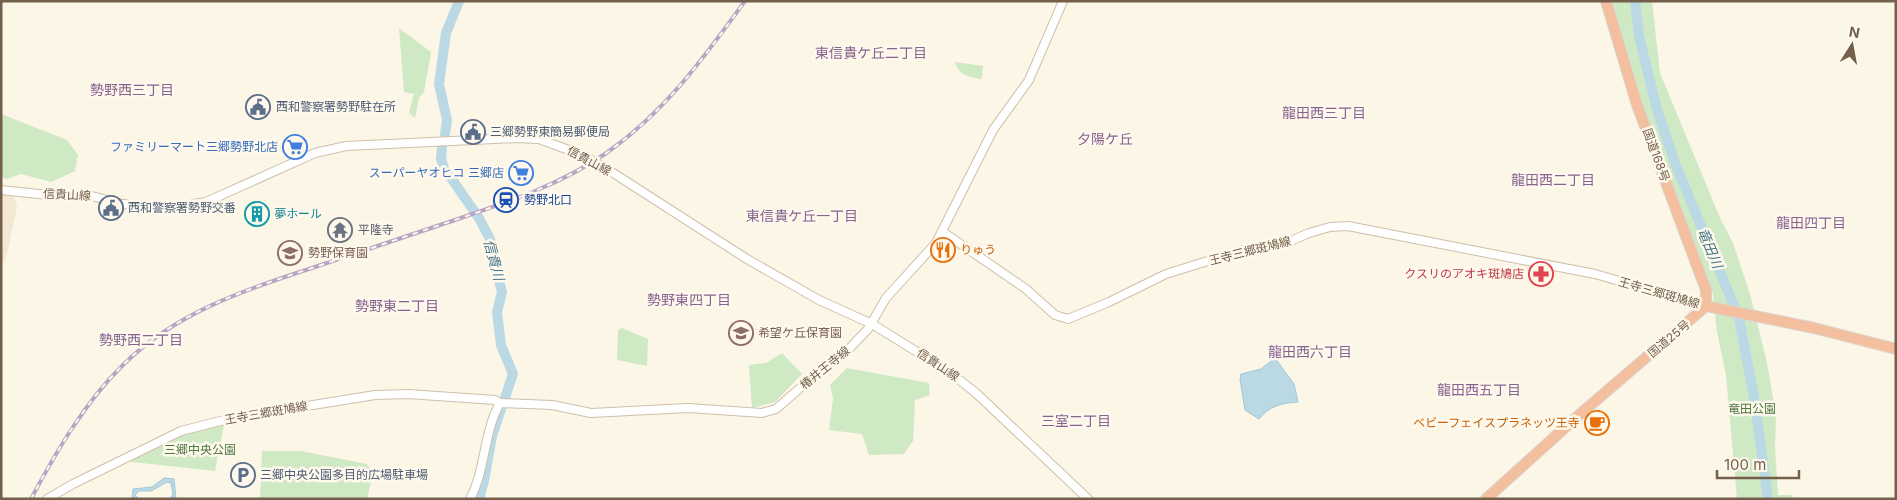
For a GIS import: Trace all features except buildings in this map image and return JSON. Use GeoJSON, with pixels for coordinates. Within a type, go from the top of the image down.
{"type":"FeatureCollection","features":[{"type":"Feature","properties":{"kind":"highway","name":"国道168号"},"geometry":{"type":"LineString","coordinates":[[1606,1],[1637,105],[1706,290],[1706,306]]}},
{"type":"Feature","properties":{"kind":"highway"},"geometry":{"type":"LineString","coordinates":[[1706,306],[1814,328],[1896,350]]}},
{"type":"Feature","properties":{"kind":"highway","name":"国道25号"},"geometry":{"type":"LineString","coordinates":[[1486,499],[1578,415],[1706,306]]}},
{"type":"Feature","properties":{"kind":"main road","name":"椿井王寺線"},"geometry":{"type":"LineString","coordinates":[[503,403],[552,405],[591,413],[688,408],[762,413],[776,409],[816,374],[846,352],[872,324],[886,298],[936,243],[993,130],[1029,80],[1063,1]]}},
{"type":"Feature","properties":{"kind":"main road","name":"信貴山線"},"geometry":{"type":"LineString","coordinates":[[1,190],[48,195],[88,195],[122,204],[171,208],[206,202],[315,153],[346,146],[517,138],[539,139],[585,156],[747,259],[819,300],[872,324],[948,371],[976,393],[1088,499]]}},
{"type":"Feature","properties":{"kind":"main road","name":"王寺三郷斑鳩線"},"geometry":{"type":"LineString","coordinates":[[943,232],[1026,289],[1054,314],[1068,319],[1173,272],[1243,250],[1286,243],[1309,232],[1330,227],[1348,226],[1580,271],[1706,306]]}},
{"type":"Feature","properties":{"kind":"main road","name":"王寺三郷斑鳩線"},"geometry":{"type":"LineString","coordinates":[[47,499],[73,484],[180,432],[239,416],[375,395],[408,394],[495,400],[503,403]]}},
{"type":"Feature","properties":{"kind":"main road"},"geometry":{"type":"LineString","coordinates":[[470,499],[482,467],[489,428],[503,403]]}},
{"type":"Feature","properties":{"kind":"shaded area"},"geometry":{"type":"Polygon","coordinates":[[[1,192],[13,194],[17,207],[6,258],[1,265],[1,192]]]}},
{"type":"Feature","properties":{"kind":"green space","name":"竜田公園"},"geometry":{"type":"Polygon","coordinates":[[[1610,1],[1652,1],[1660,73],[1720,218],[1733,243],[1750,294],[1766,358],[1776,414],[1775,448],[1778,495],[1793,495],[1792,499],[1737,499],[1726,375],[1717,332],[1713,295],[1645,115],[1610,1]]]}},
{"type":"Feature","properties":{"kind":"green space"},"geometry":{"type":"Polygon","coordinates":[[[399,28],[431,52],[424,92],[419,98],[415,118],[409,113],[414,94],[404,92],[399,28]]]}},
{"type":"Feature","properties":{"kind":"green space"},"geometry":{"type":"Polygon","coordinates":[[[955,62],[983,66],[982,78],[964,74],[958,69],[955,62]]]}},
{"type":"Feature","properties":{"kind":"green space"},"geometry":{"type":"Polygon","coordinates":[[[1,114],[67,140],[78,155],[75,171],[51,182],[21,174],[7,179],[1,177],[1,114]]]}},
{"type":"Feature","properties":{"kind":"green space"},"geometry":{"type":"Polygon","coordinates":[[[622,328],[648,339],[647,366],[617,360],[618,330],[622,328]]]}},
{"type":"Feature","properties":{"kind":"green space"},"geometry":{"type":"Polygon","coordinates":[[[782,353],[802,374],[775,402],[752,408],[749,365],[766,363],[782,353]]]}},
{"type":"Feature","properties":{"kind":"green space"},"geometry":{"type":"Polygon","coordinates":[[[847,368],[929,383],[930,395],[915,400],[913,441],[904,454],[869,455],[862,434],[829,430],[833,398],[830,385],[847,368]]]}},
{"type":"Feature","properties":{"kind":"green space","name":"三郷中央公園"},"geometry":{"type":"Polygon","coordinates":[[[224,425],[215,471],[123,461],[178,436],[224,425]]]}},
{"type":"Feature","properties":{"kind":"green space"},"geometry":{"type":"Polygon","coordinates":[[[262,451],[301,451],[367,464],[373,473],[367,499],[260,499],[262,451]]]}},
{"type":"Feature","properties":{"kind":"water"},"geometry":{"type":"Polygon","coordinates":[[[1275,358],[1294,384],[1298,402],[1276,406],[1259,419],[1245,410],[1240,379],[1241,374],[1261,369],[1275,358]]]}},
{"type":"Feature","properties":{"kind":"water"},"geometry":{"type":"Polygon","coordinates":[[[164,478],[174,479],[176,499],[170,499],[173,494],[171,483],[167,482],[151,491],[139,491],[135,495],[139,499],[132,499],[133,489],[152,487],[164,478]]]}},
{"type":"Feature","properties":{"kind":"waterway","name":"信貴川"},"geometry":{"type":"LineString","coordinates":[[445,134],[447,120],[439,84],[446,33],[459,1]]}},
{"type":"Feature","properties":{"kind":"waterway","name":"竜田川"},"geometry":{"type":"LineString","coordinates":[[1635,1],[1639,36],[1657,110],[1675,163],[1739,318],[1754,397],[1768,499]]}},
{"type":"Feature","properties":{"kind":"waterway","name":"信貴川"},"geometry":{"type":"LineString","coordinates":[[442,146],[441,159],[444,168],[479,218],[490,239],[502,292],[497,312],[501,345],[513,374],[492,436],[479,499]]}},
{"type":"Feature","properties":{"kind":"railway"},"geometry":{"type":"LineString","coordinates":[[31,499],[72,428],[96,395],[123,365],[166,331],[189,317],[237,294],[511,200],[550,185],[587,165],[627,138],[665,102],[698,64],[745,1]]}},
{"type":"Feature","properties":{"kind":"place","name":"西和警察署勢野駐在所"},"geometry":{"type":"Point","coordinates":[258,107]}},
{"type":"Feature","properties":{"kind":"place","name":"三郷勢野東簡易郵便局"},"geometry":{"type":"Point","coordinates":[473,132]}},
{"type":"Feature","properties":{"kind":"place","name":"ファミリーマート三郷勢野北店"},"geometry":{"type":"Point","coordinates":[295,147]}},
{"type":"Feature","properties":{"kind":"place","name":"スーパーヤオヒコ 三郷店"},"geometry":{"type":"Point","coordinates":[521,173]}},
{"type":"Feature","properties":{"kind":"place","name":"勢野北口"},"geometry":{"type":"Point","coordinates":[506,200]}},
{"type":"Feature","properties":{"kind":"place","name":"西和警察署勢野交番"},"geometry":{"type":"Point","coordinates":[111,208]}},
{"type":"Feature","properties":{"kind":"place","name":"夢ホール"},"geometry":{"type":"Point","coordinates":[257,214]}},
{"type":"Feature","properties":{"kind":"place","name":"平隆寺"},"geometry":{"type":"Point","coordinates":[340,230]}},
{"type":"Feature","properties":{"kind":"place","name":"りゅう"},"geometry":{"type":"Point","coordinates":[943,250]}},
{"type":"Feature","properties":{"kind":"place","name":"勢野保育園"},"geometry":{"type":"Point","coordinates":[290,253]}},
{"type":"Feature","properties":{"kind":"place","name":"クスリのアオキ斑鳩店"},"geometry":{"type":"Point","coordinates":[1541,274]}},
{"type":"Feature","properties":{"kind":"place","name":"希望ケ丘保育園"},"geometry":{"type":"Point","coordinates":[741,333]}},
{"type":"Feature","properties":{"kind":"place","name":"ベビーフェイスプラネッツ王寺"},"geometry":{"type":"Point","coordinates":[1597,423]}},
{"type":"Feature","properties":{"kind":"place","name":"三郷中央公園多目的広場駐車場"},"geometry":{"type":"Point","coordinates":[243,475]}},
{"type":"Feature","properties":{"kind":"district","name":"東信貴ケ丘二丁目"},"geometry":{"type":"Point","coordinates":[871,53]}},
{"type":"Feature","properties":{"kind":"district","name":"勢野西三丁目"},"geometry":{"type":"Point","coordinates":[132,90]}},
{"type":"Feature","properties":{"kind":"district","name":"龍田西三丁目"},"geometry":{"type":"Point","coordinates":[1324,113]}},
{"type":"Feature","properties":{"kind":"district","name":"夕陽ケ丘"},"geometry":{"type":"Point","coordinates":[1105,139]}},
{"type":"Feature","properties":{"kind":"district","name":"龍田西二丁目"},"geometry":{"type":"Point","coordinates":[1553,180]}},
{"type":"Feature","properties":{"kind":"district","name":"東信貴ケ丘一丁目"},"geometry":{"type":"Point","coordinates":[802,216]}},
{"type":"Feature","properties":{"kind":"district","name":"龍田四丁目"},"geometry":{"type":"Point","coordinates":[1811,223]}},
{"type":"Feature","properties":{"kind":"district","name":"勢野東四丁目"},"geometry":{"type":"Point","coordinates":[689,300]}},
{"type":"Feature","properties":{"kind":"district","name":"勢野東二丁目"},"geometry":{"type":"Point","coordinates":[397,306]}},
{"type":"Feature","properties":{"kind":"district","name":"勢野西二丁目"},"geometry":{"type":"Point","coordinates":[141,340]}},
{"type":"Feature","properties":{"kind":"district","name":"龍田西六丁目"},"geometry":{"type":"Point","coordinates":[1310,352]}},
{"type":"Feature","properties":{"kind":"district","name":"龍田西五丁目"},"geometry":{"type":"Point","coordinates":[1479,390]}},
{"type":"Feature","properties":{"kind":"district","name":"三室二丁目"},"geometry":{"type":"Point","coordinates":[1076,421]}}]}
